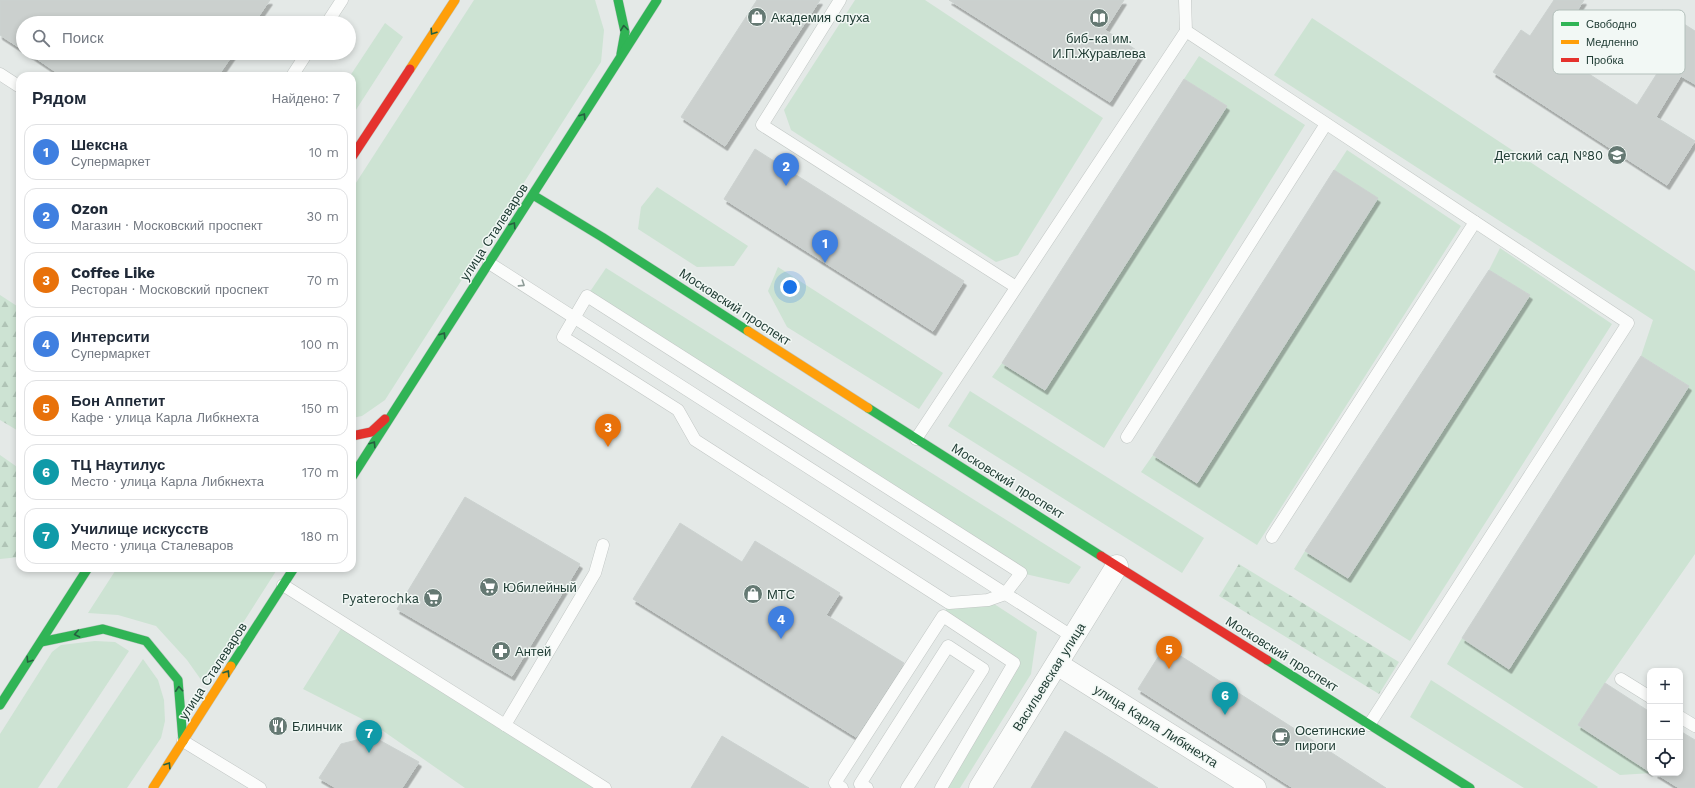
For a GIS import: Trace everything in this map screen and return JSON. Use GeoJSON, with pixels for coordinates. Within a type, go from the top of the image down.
{"type":"FeatureCollection","features":[{"type":"Feature","properties":{"kind":"main road"},"geometry":{"type":"LineString","coordinates":[[618,0],[625,32],[621,57]]}},
{"type":"Feature","properties":{"kind":"main road","name":"улица Сталеваров"},"geometry":{"type":"LineString","coordinates":[[356,471],[657,0]]}},
{"type":"Feature","properties":{"kind":"main road"},"geometry":{"type":"LineString","coordinates":[[356,151],[453,3]]}},
{"type":"Feature","properties":{"kind":"main road","name":"Московский проспект"},"geometry":{"type":"LineString","coordinates":[[532,195],[602,237],[1117,566],[1470,788]]}},
{"type":"Feature","properties":{"kind":"main road"},"geometry":{"type":"LineString","coordinates":[[356,435],[371,432],[396,408]]}},
{"type":"Feature","properties":{"kind":"main road"},"geometry":{"type":"LineString","coordinates":[[0,705],[85,572]]}},
{"type":"Feature","properties":{"kind":"main road","name":"улица Сталеваров"},"geometry":{"type":"LineString","coordinates":[[153,788],[291,572]]}},
{"type":"Feature","properties":{"kind":"main road"},"geometry":{"type":"LineString","coordinates":[[41,642],[103,629],[146,641],[178,680],[183,741]]}},
{"type":"Feature","properties":{"kind":"street","name":"Васильевская улица"},"geometry":{"type":"LineString","coordinates":[[980,788],[1117,566]]}},
{"type":"Feature","properties":{"kind":"street","name":"улица Карла Либкнехта"},"geometry":{"type":"LineString","coordinates":[[1057,664],[1255,788]]}},
{"type":"Feature","properties":{"kind":"lane"},"geometry":{"type":"LineString","coordinates":[[332,16],[342,0]]}},
{"type":"Feature","properties":{"kind":"lane"},"geometry":{"type":"LineString","coordinates":[[439,0],[453,3]]}},
{"type":"Feature","properties":{"kind":"lane"},"geometry":{"type":"LineString","coordinates":[[840,0],[762,125],[1016,287]]}},
{"type":"Feature","properties":{"kind":"lane"},"geometry":{"type":"LineString","coordinates":[[916,438],[1186,31],[1185,0]]}},
{"type":"Feature","properties":{"kind":"lane"},"geometry":{"type":"LineString","coordinates":[[1186,31],[1628,323],[1369,725]]}},
{"type":"Feature","properties":{"kind":"lane"},"geometry":{"type":"LineString","coordinates":[[295,72],[302,60]]}},
{"type":"Feature","properties":{"kind":"lane"},"geometry":{"type":"LineString","coordinates":[[0,74],[16,84]]}},
{"type":"Feature","properties":{"kind":"lane"},"geometry":{"type":"LineString","coordinates":[[1128,437],[1326,124]]}},
{"type":"Feature","properties":{"kind":"lane"},"geometry":{"type":"LineString","coordinates":[[1272,538],[1475,222]]}},
{"type":"Feature","properties":{"kind":"lane"},"geometry":{"type":"LineString","coordinates":[[489,263],[1073,637]]}},
{"type":"Feature","properties":{"kind":"lane"},"geometry":{"type":"LineString","coordinates":[[587,296],[1021,573],[1005,594],[988,600],[949,603],[695,440],[678,410],[563,337],[587,296]]}},
{"type":"Feature","properties":{"kind":"lane"},"geometry":{"type":"LineString","coordinates":[[505,725],[595,573],[603,544]]}},
{"type":"Feature","properties":{"kind":"lane"},"geometry":{"type":"LineString","coordinates":[[283,585],[605,788]]}},
{"type":"Feature","properties":{"kind":"lane"},"geometry":{"type":"LineString","coordinates":[[842,788],[835,783],[943,616],[1014,663],[941,788]]}},
{"type":"Feature","properties":{"kind":"lane"},"geometry":{"type":"LineString","coordinates":[[867,788],[860,784],[948,646],[983,669],[907,788]]}},
{"type":"Feature","properties":{"kind":"lane"},"geometry":{"type":"LineString","coordinates":[[1621,679],[1647,695]]}},
{"type":"Feature","properties":{"kind":"lane"},"geometry":{"type":"LineString","coordinates":[[1683,719],[1695,726]]}},
{"type":"Feature","properties":{"kind":"lane"},"geometry":{"type":"LineString","coordinates":[[183,741],[260,788]]}},
{"type":"Feature","properties":{"kind":"green space"},"geometry":{"type":"Polygon","coordinates":[[[474,0],[595,0],[604,30],[601,62],[385,400],[362,416],[356,417],[356,183],[474,0]]]}},
{"type":"Feature","properties":{"kind":"green space"},"geometry":{"type":"Polygon","coordinates":[[[855,0],[925,0],[1103,118],[1018,255],[996,262],[791,130],[784,110],[855,0]]]}},
{"type":"Feature","properties":{"kind":"green space"},"geometry":{"type":"Polygon","coordinates":[[[1312,18],[1695,271],[1695,554],[1605,683],[1578,725],[1647,770],[1647,773],[1620,775],[1447,664],[1462,638],[1510,668],[1689,386],[1641,356],[1653,320],[1274,75],[1312,18]]]}},
{"type":"Feature","properties":{"kind":"green space"},"geometry":{"type":"Polygon","coordinates":[[[385,23],[403,37],[356,110],[356,72],[353,72],[385,23]]]}},
{"type":"Feature","properties":{"kind":"green space"},"geometry":{"type":"Polygon","coordinates":[[[1199,56],[1305,125],[1104,448],[992,377],[1002,363],[1045,390],[1227,106],[1184,79],[1199,56]]]}},
{"type":"Feature","properties":{"kind":"green space"},"geometry":{"type":"Polygon","coordinates":[[[1347,150],[1461,226],[1257,545],[1141,472],[1153,455],[1197,483],[1334,170],[1347,150]]]}},
{"type":"Feature","properties":{"kind":"green space"},"geometry":{"type":"Polygon","coordinates":[[[657,187],[748,246],[734,266],[697,267],[638,229],[641,207],[657,187]]]}},
{"type":"Feature","properties":{"kind":"green space"},"geometry":{"type":"Polygon","coordinates":[[[1500,248],[1612,324],[1410,641],[1294,569],[1305,551],[1348,577],[1530,295],[1489,270],[1500,248]]]}},
{"type":"Feature","properties":{"kind":"green space"},"geometry":{"type":"Polygon","coordinates":[[[778,267],[943,373],[919,409],[787,327],[768,291],[778,267]]]}},
{"type":"Feature","properties":{"kind":"green space"},"geometry":{"type":"Polygon","coordinates":[[[606,268],[1081,567],[1069,584],[1021,573],[587,296],[606,268]]]}},
{"type":"Feature","properties":{"kind":"green space"},"geometry":{"type":"Polygon","coordinates":[[[0,295],[16,305],[16,430],[0,420],[0,295]]]}},
{"type":"Feature","properties":{"kind":"green space"},"geometry":{"type":"Polygon","coordinates":[[[970,391],[1204,538],[1182,573],[948,426],[970,391]]]}},
{"type":"Feature","properties":{"kind":"green space"},"geometry":{"type":"Polygon","coordinates":[[[0,455],[16,466],[16,557],[0,559],[0,455]]]}},
{"type":"Feature","properties":{"kind":"green space"},"geometry":{"type":"Polygon","coordinates":[[[1239,564],[1399,662],[1379,694],[1219,596],[1239,564]]]}},
{"type":"Feature","properties":{"kind":"green space"},"geometry":{"type":"Polygon","coordinates":[[[114,572],[275,572],[204,684],[187,660],[156,626],[118,615],[88,613],[114,572]]]}},
{"type":"Feature","properties":{"kind":"green space"},"geometry":{"type":"Polygon","coordinates":[[[988,600],[1037,632],[1031,674],[960,788],[941,788],[1014,663],[943,616],[949,603],[988,600]]]}},
{"type":"Feature","properties":{"kind":"green space"},"geometry":{"type":"Polygon","coordinates":[[[342,627],[596,788],[465,788],[376,726],[303,689],[342,627]]]}},
{"type":"Feature","properties":{"kind":"green space"},"geometry":{"type":"Polygon","coordinates":[[[95,641],[115,642],[129,651],[38,788],[0,788],[0,734],[52,652],[61,645],[95,641]]]}},
{"type":"Feature","properties":{"kind":"green space"},"geometry":{"type":"Polygon","coordinates":[[[143,659],[158,680],[164,700],[165,721],[161,738],[127,788],[57,788],[143,659]]]}},
{"type":"Feature","properties":{"kind":"green space"},"geometry":{"type":"Polygon","coordinates":[[[1431,680],[1598,787],[1524,788],[1410,717],[1431,680]]]}},
{"type":"Feature","properties":{"kind":"building"},"geometry":{"type":"Polygon","coordinates":[[[0,0],[270,0],[259,16],[16,16],[16,45],[0,35],[0,0]]]}},
{"type":"Feature","properties":{"kind":"building"},"geometry":{"type":"Polygon","coordinates":[[[757,0],[820,0],[725,146],[681,117],[757,0]]]}},
{"type":"Feature","properties":{"kind":"building"},"geometry":{"type":"Polygon","coordinates":[[[949,0],[1124,0],[1105,30],[1141,53],[1110,102],[949,0]]]}},
{"type":"Feature","properties":{"kind":"building"},"geometry":{"type":"Polygon","coordinates":[[[1554,0],[1584,0],[1578,10],[1553,10],[1553,74],[1589,74],[1637,105],[1657,74],[1685,74],[1685,25],[1695,31],[1695,84],[1681,76],[1656,117],[1695,141],[1667,185],[1493,72],[1521,30],[1530,36],[1554,0]]]}},
{"type":"Feature","properties":{"kind":"building"},"geometry":{"type":"Polygon","coordinates":[[[38,60],[229,60],[221,72],[56,72],[38,60]]]}},
{"type":"Feature","properties":{"kind":"building"},"geometry":{"type":"Polygon","coordinates":[[[1184,79],[1227,106],[1045,390],[1002,363],[1184,79]]]}},
{"type":"Feature","properties":{"kind":"building"},"geometry":{"type":"Polygon","coordinates":[[[755,149],[964,281],[933,331],[724,199],[755,149]]]}},
{"type":"Feature","properties":{"kind":"building"},"geometry":{"type":"Polygon","coordinates":[[[1334,170],[1378,198],[1197,483],[1153,455],[1334,170]]]}},
{"type":"Feature","properties":{"kind":"building"},"geometry":{"type":"Polygon","coordinates":[[[1489,270],[1530,295],[1348,578],[1305,551],[1489,270]]]}},
{"type":"Feature","properties":{"kind":"building"},"geometry":{"type":"Polygon","coordinates":[[[1641,356],[1689,386],[1509,669],[1462,638],[1641,356]]]}},
{"type":"Feature","properties":{"kind":"building","name":"Юбилейный"},"geometry":{"type":"Polygon","coordinates":[[[465,497],[580,564],[512,676],[397,609],[465,497]]]}},
{"type":"Feature","properties":{"kind":"building"},"geometry":{"type":"Polygon","coordinates":[[[680,523],[742,562],[755,541],[840,593],[826,615],[904,663],[856,737],[633,599],[680,523]]]}},
{"type":"Feature","properties":{"kind":"building"},"geometry":{"type":"Polygon","coordinates":[[[1165,646],[1386,788],[1293,788],[1138,689],[1165,646]]]}},
{"type":"Feature","properties":{"kind":"building"},"geometry":{"type":"Polygon","coordinates":[[[1605,683],[1647,710],[1647,770],[1578,725],[1605,683]]]}},
{"type":"Feature","properties":{"kind":"building"},"geometry":{"type":"Polygon","coordinates":[[[1065,731],[1108,757],[1158,788],[1031,788],[1065,731]]]}},
{"type":"Feature","properties":{"kind":"building"},"geometry":{"type":"Polygon","coordinates":[[[1683,733],[1695,740],[1695,788],[1679,788],[1660,776],[1683,776],[1683,733]]]}},
{"type":"Feature","properties":{"kind":"building"},"geometry":{"type":"Polygon","coordinates":[[[372,736],[419,762],[402,788],[336,788],[319,778],[341,744],[372,736]]]}},
{"type":"Feature","properties":{"kind":"building"},"geometry":{"type":"Polygon","coordinates":[[[722,736],[809,788],[691,788],[722,736]]]}},
{"type":"Feature","properties":{"kind":"traffic: fast"},"geometry":{"type":"LineString","coordinates":[[618,0],[625,32],[621,54]]}},
{"type":"Feature","properties":{"kind":"traffic: fast"},"geometry":{"type":"LineString","coordinates":[[356,471],[657,0]]}},
{"type":"Feature","properties":{"kind":"traffic: fast"},"geometry":{"type":"LineString","coordinates":[[533,195],[602,237],[748,331]]}},
{"type":"Feature","properties":{"kind":"traffic: fast"},"geometry":{"type":"LineString","coordinates":[[868,408],[1101,556]]}},
{"type":"Feature","properties":{"kind":"traffic: fast"},"geometry":{"type":"LineString","coordinates":[[0,705],[85,572]]}},
{"type":"Feature","properties":{"kind":"traffic: fast"},"geometry":{"type":"LineString","coordinates":[[231,666],[291,572]]}},
{"type":"Feature","properties":{"kind":"traffic: fast"},"geometry":{"type":"LineString","coordinates":[[41,642],[103,629],[146,641],[178,680],[183,741]]}},
{"type":"Feature","properties":{"kind":"traffic: fast"},"geometry":{"type":"LineString","coordinates":[[1267,660],[1470,788]]}},
{"type":"Feature","properties":{"kind":"traffic: slow"},"geometry":{"type":"LineString","coordinates":[[410,69],[455,0]]}},
{"type":"Feature","properties":{"kind":"traffic: slow"},"geometry":{"type":"LineString","coordinates":[[748,331],[868,408]]}},
{"type":"Feature","properties":{"kind":"traffic: slow"},"geometry":{"type":"LineString","coordinates":[[153,788],[231,666]]}},
{"type":"Feature","properties":{"kind":"traffic: jam"},"geometry":{"type":"LineString","coordinates":[[356,151],[410,69]]}},
{"type":"Feature","properties":{"kind":"traffic: jam"},"geometry":{"type":"LineString","coordinates":[[356,435],[371,432],[385,419]]}},
{"type":"Feature","properties":{"kind":"traffic: jam"},"geometry":{"type":"LineString","coordinates":[[1101,556],[1267,660]]}},
{"type":"Feature","properties":{"kind":"place","name":"Академия слуха"},"geometry":{"type":"Point","coordinates":[757,17]}},
{"type":"Feature","properties":{"kind":"place","name":"биб-ка им. И.П.Журавлева"},"geometry":{"type":"Point","coordinates":[1099,18]}},
{"type":"Feature","properties":{"kind":"place","name":"Детский сад №80"},"geometry":{"type":"Point","coordinates":[1617,155]}},
{"type":"Feature","properties":{"kind":"place","name":"Ozon"},"geometry":{"type":"Point","coordinates":[786,186]}},
{"type":"Feature","properties":{"kind":"place","name":"Шексна"},"geometry":{"type":"Point","coordinates":[825,263]}},
{"type":"Feature","properties":{"kind":"place","name":"Coffee Like"},"geometry":{"type":"Point","coordinates":[608,447]}},
{"type":"Feature","properties":{"kind":"place","name":"Юбилейный"},"geometry":{"type":"Point","coordinates":[489,587]}},
{"type":"Feature","properties":{"kind":"place","name":"МТС"},"geometry":{"type":"Point","coordinates":[753,594]}},
{"type":"Feature","properties":{"kind":"place","name":"Pyaterochka"},"geometry":{"type":"Point","coordinates":[433,598]}},
{"type":"Feature","properties":{"kind":"place","name":"Интерсити"},"geometry":{"type":"Point","coordinates":[781,639]}},
{"type":"Feature","properties":{"kind":"place","name":"Антей"},"geometry":{"type":"Point","coordinates":[501,651]}},
{"type":"Feature","properties":{"kind":"place","name":"Бон Аппетит"},"geometry":{"type":"Point","coordinates":[1169,669]}},
{"type":"Feature","properties":{"kind":"place","name":"ТЦ Наутилус"},"geometry":{"type":"Point","coordinates":[1225,715]}},
{"type":"Feature","properties":{"kind":"place","name":"Блинчик"},"geometry":{"type":"Point","coordinates":[278,726]}},
{"type":"Feature","properties":{"kind":"place","name":"Осетинские пироги"},"geometry":{"type":"Point","coordinates":[1281,737]}},
{"type":"Feature","properties":{"kind":"place","name":"Училище искусств"},"geometry":{"type":"Point","coordinates":[369,753]}}]}
